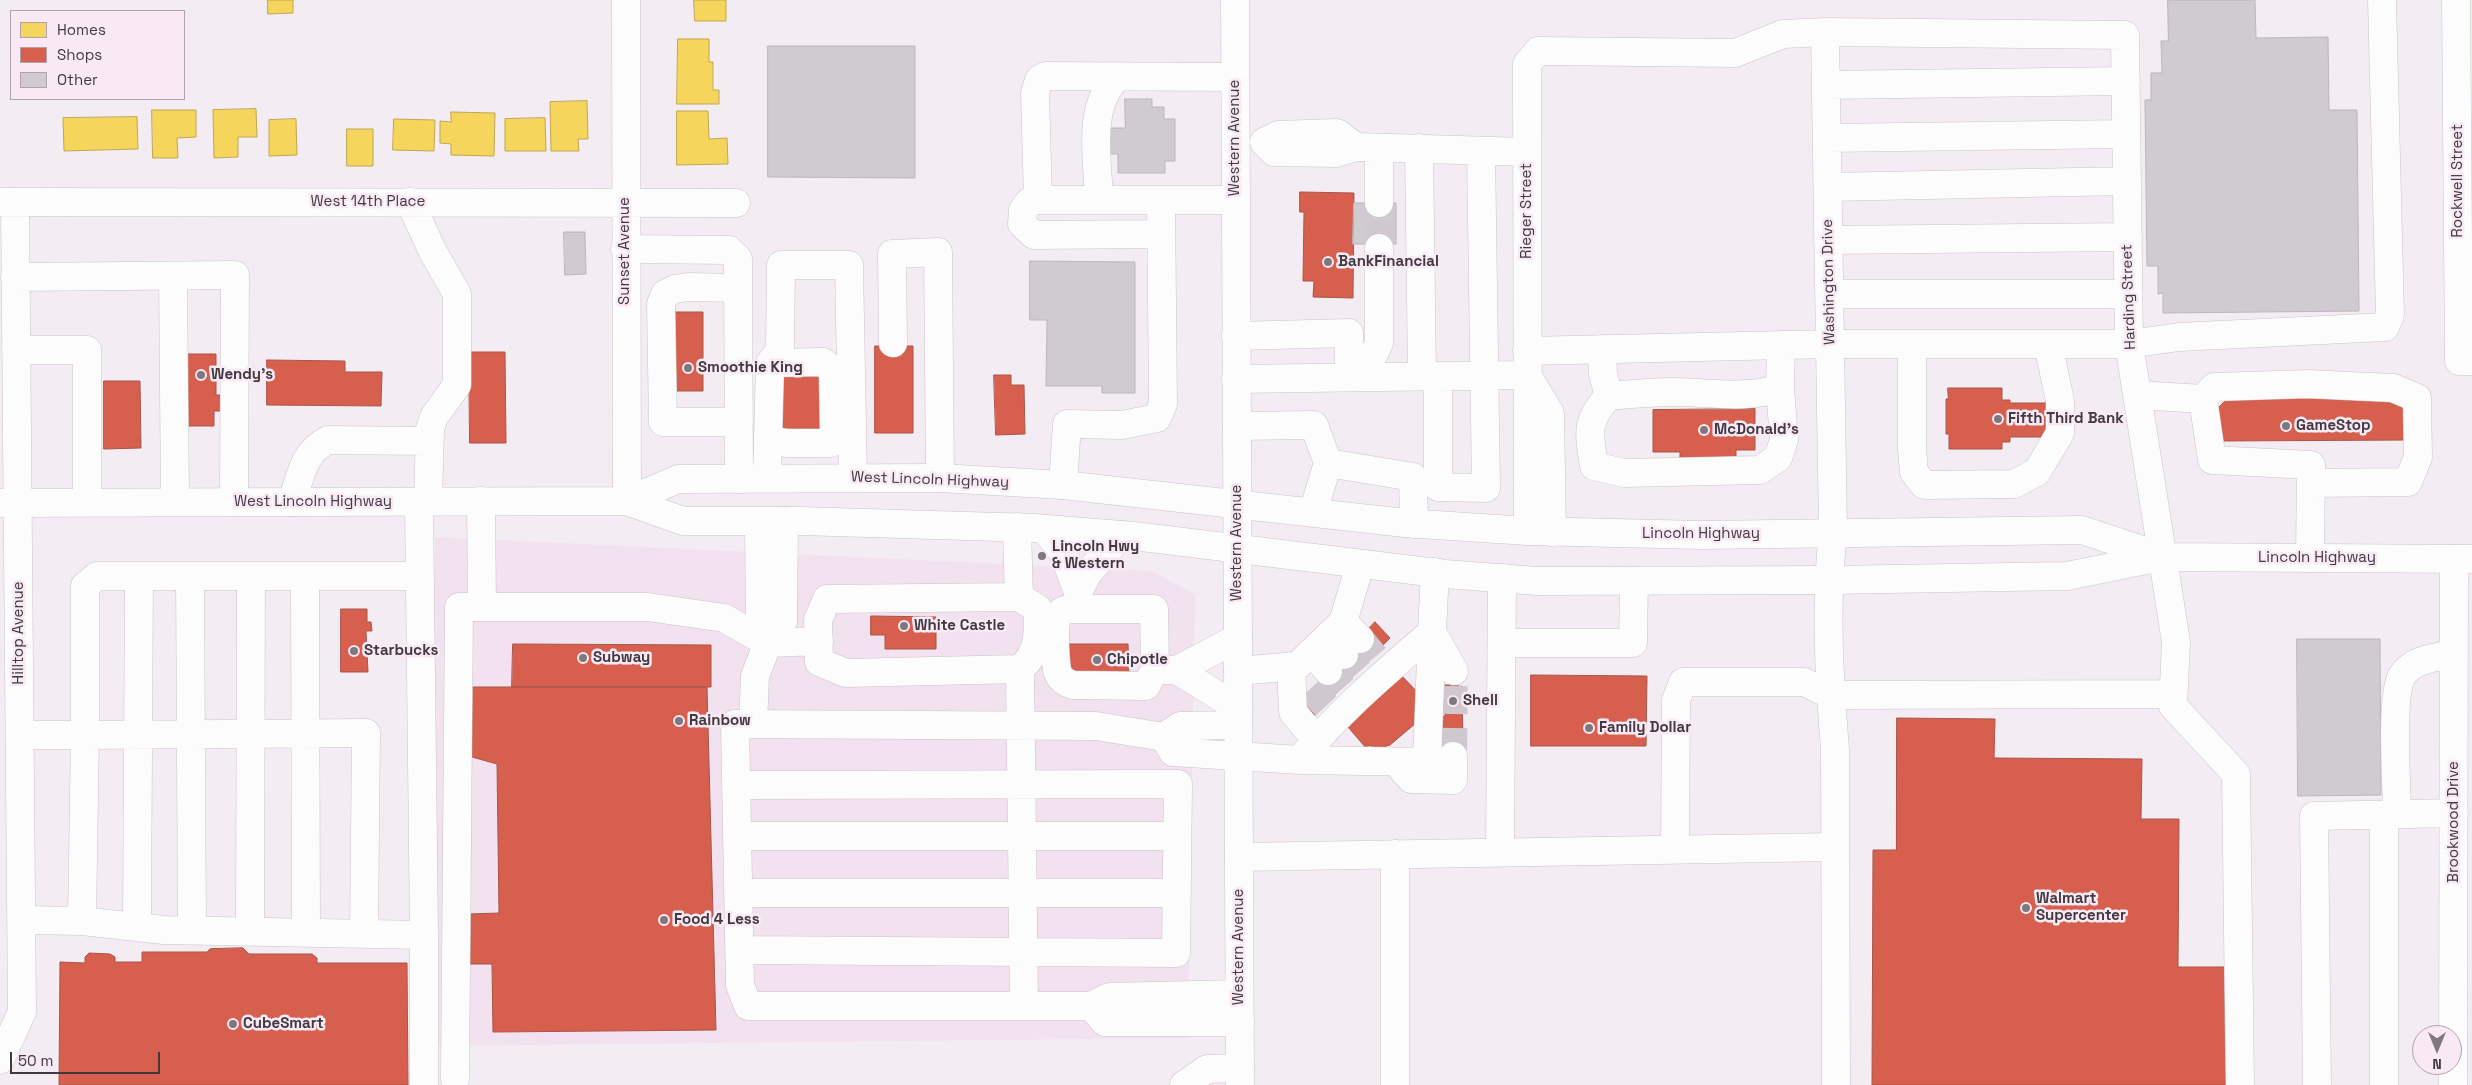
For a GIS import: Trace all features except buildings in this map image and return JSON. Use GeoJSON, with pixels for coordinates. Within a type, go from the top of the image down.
{"type":"FeatureCollection","features":[{"type":"Feature","properties":{"kind":"street","name":"Sunset Avenue"},"geometry":{"type":"LineString","coordinates":[[626,0],[627,501]]}},
{"type":"Feature","properties":{"kind":"street","name":"Western Avenue"},"geometry":{"type":"LineString","coordinates":[[1235,0],[1240,1076]]}},
{"type":"Feature","properties":{"kind":"street"},"geometry":{"type":"LineString","coordinates":[[1236,378],[1486,376],[1527,363],[1602,349],[1830,344],[2129,344],[2180,337],[2385,327],[2390,315],[2382,0]]}},
{"type":"Feature","properties":{"kind":"street","name":"Rockwell Street"},"geometry":{"type":"LineString","coordinates":[[2456,0],[2465,97],[2466,361]]}},
{"type":"Feature","properties":{"kind":"street","name":"Harding Street"},"geometry":{"type":"LineString","coordinates":[[1825,32],[2125,35],[2129,344],[2176,642],[2174,694]]}},
{"type":"Feature","properties":{"kind":"street","name":"Rieger Street"},"geometry":{"type":"LineString","coordinates":[[1527,363],[1527,64],[1538,52],[1735,54],[1783,34],[1825,32]]}},
{"type":"Feature","properties":{"kind":"street","name":"Washington Drive"},"geometry":{"type":"LineString","coordinates":[[1825,32],[1834,532],[1828,580],[1831,695],[1835,749],[1836,1085]]}},
{"type":"Feature","properties":{"kind":"street"},"geometry":{"type":"LineString","coordinates":[[1038,200],[1035,93],[1039,80],[1046,76],[1235,78]]}},
{"type":"Feature","properties":{"kind":"street"},"geometry":{"type":"LineString","coordinates":[[1099,200],[1097,131],[1101,105],[1107,86],[1118,77]]}},
{"type":"Feature","properties":{"kind":"street"},"geometry":{"type":"LineString","coordinates":[[1826,85],[2126,81]]}},
{"type":"Feature","properties":{"kind":"street"},"geometry":{"type":"LineString","coordinates":[[1235,142],[1264,142],[1278,135],[1337,133],[1367,147],[1527,152]]}},
{"type":"Feature","properties":{"kind":"street"},"geometry":{"type":"LineString","coordinates":[[1827,138],[2126,134]]}},
{"type":"Feature","properties":{"kind":"street"},"geometry":{"type":"LineString","coordinates":[[1367,147],[1379,203]]}},
{"type":"Feature","properties":{"kind":"street"},"geometry":{"type":"LineString","coordinates":[[1419,148],[1420,376],[1438,487],[1486,488],[1486,376],[1481,151]]}},
{"type":"Feature","properties":{"kind":"street"},"geometry":{"type":"LineString","coordinates":[[1828,187],[2127,181]]}},
{"type":"Feature","properties":{"kind":"street"},"geometry":{"type":"LineString","coordinates":[[1161,234],[1034,235],[1022,224],[1023,210],[1029,202],[1038,200],[1236,200]]}},
{"type":"Feature","properties":{"kind":"street"},"geometry":{"type":"LineString","coordinates":[[1063,485],[1067,424],[1131,423],[1157,418],[1163,404],[1161,200]]}},
{"type":"Feature","properties":{"kind":"street","name":"West 14th Place"},"geometry":{"type":"LineString","coordinates":[[7,202],[736,203]]}},
{"type":"Feature","properties":{"kind":"street","name":"Hilltop Avenue"},"geometry":{"type":"LineString","coordinates":[[0,1060],[22,1012],[11,994],[11,955],[22,920],[13,748],[8,415],[16,350],[15,277],[7,202]]}},
{"type":"Feature","properties":{"kind":"street"},"geometry":{"type":"LineString","coordinates":[[410,202],[433,252],[457,294],[457,385],[434,418],[429,441],[423,502],[420,576],[424,1085]]}},
{"type":"Feature","properties":{"kind":"street"},"geometry":{"type":"LineString","coordinates":[[1828,240],[2128,237]]}},
{"type":"Feature","properties":{"kind":"street"},"geometry":{"type":"LineString","coordinates":[[1356,377],[1379,343],[1379,248]]}},
{"type":"Feature","properties":{"kind":"street"},"geometry":{"type":"LineString","coordinates":[[625,249],[729,250],[738,259],[739,479]]}},
{"type":"Feature","properties":{"kind":"street"},"geometry":{"type":"LineString","coordinates":[[893,342],[892,254],[938,252],[940,478]]}},
{"type":"Feature","properties":{"kind":"street"},"geometry":{"type":"LineString","coordinates":[[767,478],[781,265],[848,265],[853,477]]}},
{"type":"Feature","properties":{"kind":"street"},"geometry":{"type":"LineString","coordinates":[[15,277],[235,275],[234,502]]}},
{"type":"Feature","properties":{"kind":"street"},"geometry":{"type":"LineString","coordinates":[[173,276],[174,502]]}},
{"type":"Feature","properties":{"kind":"street"},"geometry":{"type":"LineString","coordinates":[[738,288],[688,287],[675,289],[665,294],[661,304],[662,422],[739,422]]}},
{"type":"Feature","properties":{"kind":"street"},"geometry":{"type":"LineString","coordinates":[[1830,294],[2128,294]]}},
{"type":"Feature","properties":{"kind":"street"},"geometry":{"type":"LineString","coordinates":[[1236,336],[1349,333],[1356,377]]}},
{"type":"Feature","properties":{"kind":"street"},"geometry":{"type":"LineString","coordinates":[[1379,343],[1420,376]]}},
{"type":"Feature","properties":{"kind":"street"},"geometry":{"type":"LineString","coordinates":[[1912,344],[1912,457],[1914,472],[1924,486],[2014,484],[2037,472],[2060,433],[2060,401],[2048,344]]}},
{"type":"Feature","properties":{"kind":"street"},"geometry":{"type":"LineString","coordinates":[[1780,386],[1772,390],[1753,394],[1671,392],[1609,396],[1596,410],[1589,434],[1594,466],[1624,474],[1760,470],[1778,458],[1784,440],[1780,386],[1781,345]]}},
{"type":"Feature","properties":{"kind":"street"},"geometry":{"type":"LineString","coordinates":[[1602,349],[1603,374],[1609,396]]}},
{"type":"Feature","properties":{"kind":"street"},"geometry":{"type":"LineString","coordinates":[[16,350],[87,350],[87,502]]}},
{"type":"Feature","properties":{"kind":"street"},"geometry":{"type":"LineString","coordinates":[[775,356],[850,350]]}},
{"type":"Feature","properties":{"kind":"street"},"geometry":{"type":"LineString","coordinates":[[768,440],[787,443],[830,443],[834,434],[833,371],[823,362],[775,356]]}},
{"type":"Feature","properties":{"kind":"street"},"geometry":{"type":"LineString","coordinates":[[1527,363],[1550,413],[1540,532]]}},
{"type":"Feature","properties":{"kind":"street"},"geometry":{"type":"LineString","coordinates":[[2137,394],[2202,399],[2214,387],[2307,384],[2393,388],[2417,398],[2418,457],[2408,482],[2311,483]]}},
{"type":"Feature","properties":{"kind":"street"},"geometry":{"type":"LineString","coordinates":[[2202,399],[2212,460],[2311,465],[2310,558]]}},
{"type":"Feature","properties":{"kind":"street"},"geometry":{"type":"LineString","coordinates":[[1237,426],[1314,425],[1328,464],[1313,512]]}},
{"type":"Feature","properties":{"kind":"street"},"geometry":{"type":"LineString","coordinates":[[292,502],[307,458],[315,447],[328,440],[429,441]]}},
{"type":"Feature","properties":{"kind":"street"},"geometry":{"type":"LineString","coordinates":[[1328,464],[1413,477],[1414,524]]}},
{"type":"Feature","properties":{"kind":"street","name":"West Lincoln Highway"},"geometry":{"type":"LineString","coordinates":[[627,501],[678,480],[853,477],[940,478],[1063,485],[1237,503]]}},
{"type":"Feature","properties":{"kind":"street"},"geometry":{"type":"LineString","coordinates":[[481,501],[482,607]]}},
{"type":"Feature","properties":{"kind":"street","name":"West Lincoln Highway"},"geometry":{"type":"LineString","coordinates":[[9,503],[627,501],[683,521],[1017,527],[1121,535],[1237,550]]}},
{"type":"Feature","properties":{"kind":"street","name":"Lincoln Highway"},"geometry":{"type":"LineString","coordinates":[[1237,503],[1414,524],[1540,532],[1702,535],[2082,530],[2162,557]]}},
{"type":"Feature","properties":{"kind":"street"},"geometry":{"type":"LineString","coordinates":[[753,724],[755,676],[769,639],[760,621],[771,522]]}},
{"type":"Feature","properties":{"kind":"street"},"geometry":{"type":"LineString","coordinates":[[1017,527],[1019,597]]}},
{"type":"Feature","properties":{"kind":"street"},"geometry":{"type":"LineString","coordinates":[[1044,529],[1063,552],[1074,604]]}},
{"type":"Feature","properties":{"kind":"street"},"geometry":{"type":"LineString","coordinates":[[1121,535],[1088,573],[1074,604],[1058,615],[1055,623],[1058,672],[1064,682],[1073,685],[1146,686],[1166,670],[1238,638]]}},
{"type":"Feature","properties":{"kind":"street","name":"Lincoln Highway"},"geometry":{"type":"LineString","coordinates":[[1237,550],[1360,565],[1502,578],[1634,581],[2067,576],[2162,557],[2463,559]]}},
{"type":"Feature","properties":{"kind":"street","name":"Brookwood Drive"},"geometry":{"type":"LineString","coordinates":[[2460,1079],[2454,813],[2463,783],[2460,650],[2463,559]]}},
{"type":"Feature","properties":{"kind":"street"},"geometry":{"type":"LineString","coordinates":[[1308,750],[1339,670],[1360,565]]}},
{"type":"Feature","properties":{"kind":"street"},"geometry":{"type":"LineString","coordinates":[[1164,737],[1173,752],[1238,756],[1308,750],[1396,762],[1427,762],[1435,572]]}},
{"type":"Feature","properties":{"kind":"street"},"geometry":{"type":"LineString","coordinates":[[82,921],[85,586],[97,576],[420,576]]}},
{"type":"Feature","properties":{"kind":"street"},"geometry":{"type":"LineString","coordinates":[[138,927],[140,576]]}},
{"type":"Feature","properties":{"kind":"street"},"geometry":{"type":"LineString","coordinates":[[190,576],[192,930]]}},
{"type":"Feature","properties":{"kind":"street"},"geometry":{"type":"LineString","coordinates":[[250,931],[251,576]]}},
{"type":"Feature","properties":{"kind":"street"},"geometry":{"type":"LineString","coordinates":[[305,576],[306,932]]}},
{"type":"Feature","properties":{"kind":"street"},"geometry":{"type":"LineString","coordinates":[[1500,852],[1502,578]]}},
{"type":"Feature","properties":{"kind":"street"},"geometry":{"type":"LineString","coordinates":[[1502,643],[1633,643],[1634,581]]}},
{"type":"Feature","properties":{"kind":"street"},"geometry":{"type":"LineString","coordinates":[[1019,597],[1037,608],[1039,631],[1032,659],[1020,669],[846,673],[819,662],[818,620],[826,599],[1019,597]]}},
{"type":"Feature","properties":{"kind":"street"},"geometry":{"type":"LineString","coordinates":[[1074,604],[1154,609],[1166,670],[1238,717]]}},
{"type":"Feature","properties":{"kind":"street"},"geometry":{"type":"LineString","coordinates":[[455,1079],[459,607],[648,607],[724,618],[769,639],[819,641]]}},
{"type":"Feature","properties":{"kind":"street"},"geometry":{"type":"LineString","coordinates":[[1308,750],[1293,712],[1339,670],[1432,632]]}},
{"type":"Feature","properties":{"kind":"street"},"geometry":{"type":"LineString","coordinates":[[1432,632],[1454,671]]}},
{"type":"Feature","properties":{"kind":"street"},"geometry":{"type":"LineString","coordinates":[[2384,1085],[2390,814],[2396,700],[2402,676],[2413,665],[2429,658],[2460,650]]}},
{"type":"Feature","properties":{"kind":"street"},"geometry":{"type":"LineString","coordinates":[[1020,669],[1024,1006]]}},
{"type":"Feature","properties":{"kind":"street"},"geometry":{"type":"LineString","coordinates":[[1238,671],[1339,670]]}},
{"type":"Feature","properties":{"kind":"street"},"geometry":{"type":"LineString","coordinates":[[1674,850],[1676,700],[1683,682],[1804,682],[1831,695],[2174,694],[2173,706],[2236,774],[2240,1085]]}},
{"type":"Feature","properties":{"kind":"street"},"geometry":{"type":"LineString","coordinates":[[1238,717],[1180,726],[1164,737],[1096,726],[735,724],[740,985],[748,1006],[1091,1006],[1109,997],[1239,994]]}},
{"type":"Feature","properties":{"kind":"street"},"geometry":{"type":"LineString","coordinates":[[13,748],[85,735],[366,733],[364,933]]}},
{"type":"Feature","properties":{"kind":"street"},"geometry":{"type":"LineString","coordinates":[[1396,762],[1411,779],[1453,780],[1453,756]]}},
{"type":"Feature","properties":{"kind":"street"},"geometry":{"type":"LineString","coordinates":[[736,784],[1021,782],[1178,784],[1176,953],[739,950]]}},
{"type":"Feature","properties":{"kind":"street"},"geometry":{"type":"LineString","coordinates":[[2317,1085],[2314,816],[2454,813]]}},
{"type":"Feature","properties":{"kind":"street"},"geometry":{"type":"LineString","coordinates":[[737,836],[1177,836]]}},
{"type":"Feature","properties":{"kind":"street"},"geometry":{"type":"LineString","coordinates":[[1239,857],[1835,848]]}},
{"type":"Feature","properties":{"kind":"street"},"geometry":{"type":"LineString","coordinates":[[1395,854],[1395,1085]]}},
{"type":"Feature","properties":{"kind":"street"},"geometry":{"type":"LineString","coordinates":[[738,894],[1177,893]]}},
{"type":"Feature","properties":{"kind":"street"},"geometry":{"type":"LineString","coordinates":[[22,920],[82,921],[192,930],[424,935]]}},
{"type":"Feature","properties":{"kind":"street"},"geometry":{"type":"LineString","coordinates":[[1091,1006],[1105,1022],[1240,1022]]}},
{"type":"Feature","properties":{"kind":"street"},"geometry":{"type":"LineString","coordinates":[[1184,1085],[1207,1069],[1240,1076]]}},
{"type":"Feature","properties":{"kind":"shaded area"},"geometry":{"type":"Polygon","coordinates":[[[435,537],[1152,571],[1195,594],[1188,1038],[432,1046],[435,537]]]}},
{"type":"Feature","properties":{"kind":"tunnel"},"geometry":{"type":"LineString","coordinates":[[1379,203],[1379,248]]}},
{"type":"Feature","properties":{"kind":"tunnel"},"geometry":{"type":"LineString","coordinates":[[1360,639],[1375,657]]}},
{"type":"Feature","properties":{"kind":"tunnel"},"geometry":{"type":"LineString","coordinates":[[1344,655],[1359,672]]}},
{"type":"Feature","properties":{"kind":"tunnel"},"geometry":{"type":"LineString","coordinates":[[1328,671],[1343,688]]}},
{"type":"Feature","properties":{"kind":"tunnel"},"geometry":{"type":"LineString","coordinates":[[1453,756],[1454,671]]}},
{"type":"Feature","properties":{"kind":"tunnel"},"geometry":{"type":"LineString","coordinates":[[1310,689],[1326,706]]}},
{"type":"Feature","properties":{"kind":"place","name":"BankFinancial"},"geometry":{"type":"Point","coordinates":[1328,262]}},
{"type":"Feature","properties":{"kind":"place","name":"Smoothie King"},"geometry":{"type":"Point","coordinates":[688,368]}},
{"type":"Feature","properties":{"kind":"place","name":"Wendy's"},"geometry":{"type":"Point","coordinates":[201,375]}},
{"type":"Feature","properties":{"kind":"place","name":"Fifth Third Bank"},"geometry":{"type":"Point","coordinates":[1998,419]}},
{"type":"Feature","properties":{"kind":"place","name":"GameStop"},"geometry":{"type":"Point","coordinates":[2286,426]}},
{"type":"Feature","properties":{"kind":"place","name":"McDonald's"},"geometry":{"type":"Point","coordinates":[1704,430]}},
{"type":"Feature","properties":{"kind":"place","name":"Lincoln Hwy & Western"},"geometry":{"type":"Point","coordinates":[1042,556]}},
{"type":"Feature","properties":{"kind":"place","name":"White Castle"},"geometry":{"type":"Point","coordinates":[904,626]}},
{"type":"Feature","properties":{"kind":"place","name":"Starbucks"},"geometry":{"type":"Point","coordinates":[354,651]}},
{"type":"Feature","properties":{"kind":"place","name":"Subway"},"geometry":{"type":"Point","coordinates":[583,658]}},
{"type":"Feature","properties":{"kind":"place","name":"Chipotle"},"geometry":{"type":"Point","coordinates":[1097,660]}},
{"type":"Feature","properties":{"kind":"place","name":"Shell"},"geometry":{"type":"Point","coordinates":[1453,701]}},
{"type":"Feature","properties":{"kind":"place","name":"Rainbow"},"geometry":{"type":"Point","coordinates":[679,721]}},
{"type":"Feature","properties":{"kind":"place","name":"Family Dollar"},"geometry":{"type":"Point","coordinates":[1589,728]}},
{"type":"Feature","properties":{"kind":"place","name":"Walmart Supercenter"},"geometry":{"type":"Point","coordinates":[2026,908]}},
{"type":"Feature","properties":{"kind":"place","name":"Food 4 Less"},"geometry":{"type":"Point","coordinates":[664,920]}},
{"type":"Feature","properties":{"kind":"place","name":"CubeSmart"},"geometry":{"type":"Point","coordinates":[233,1024]}}]}
